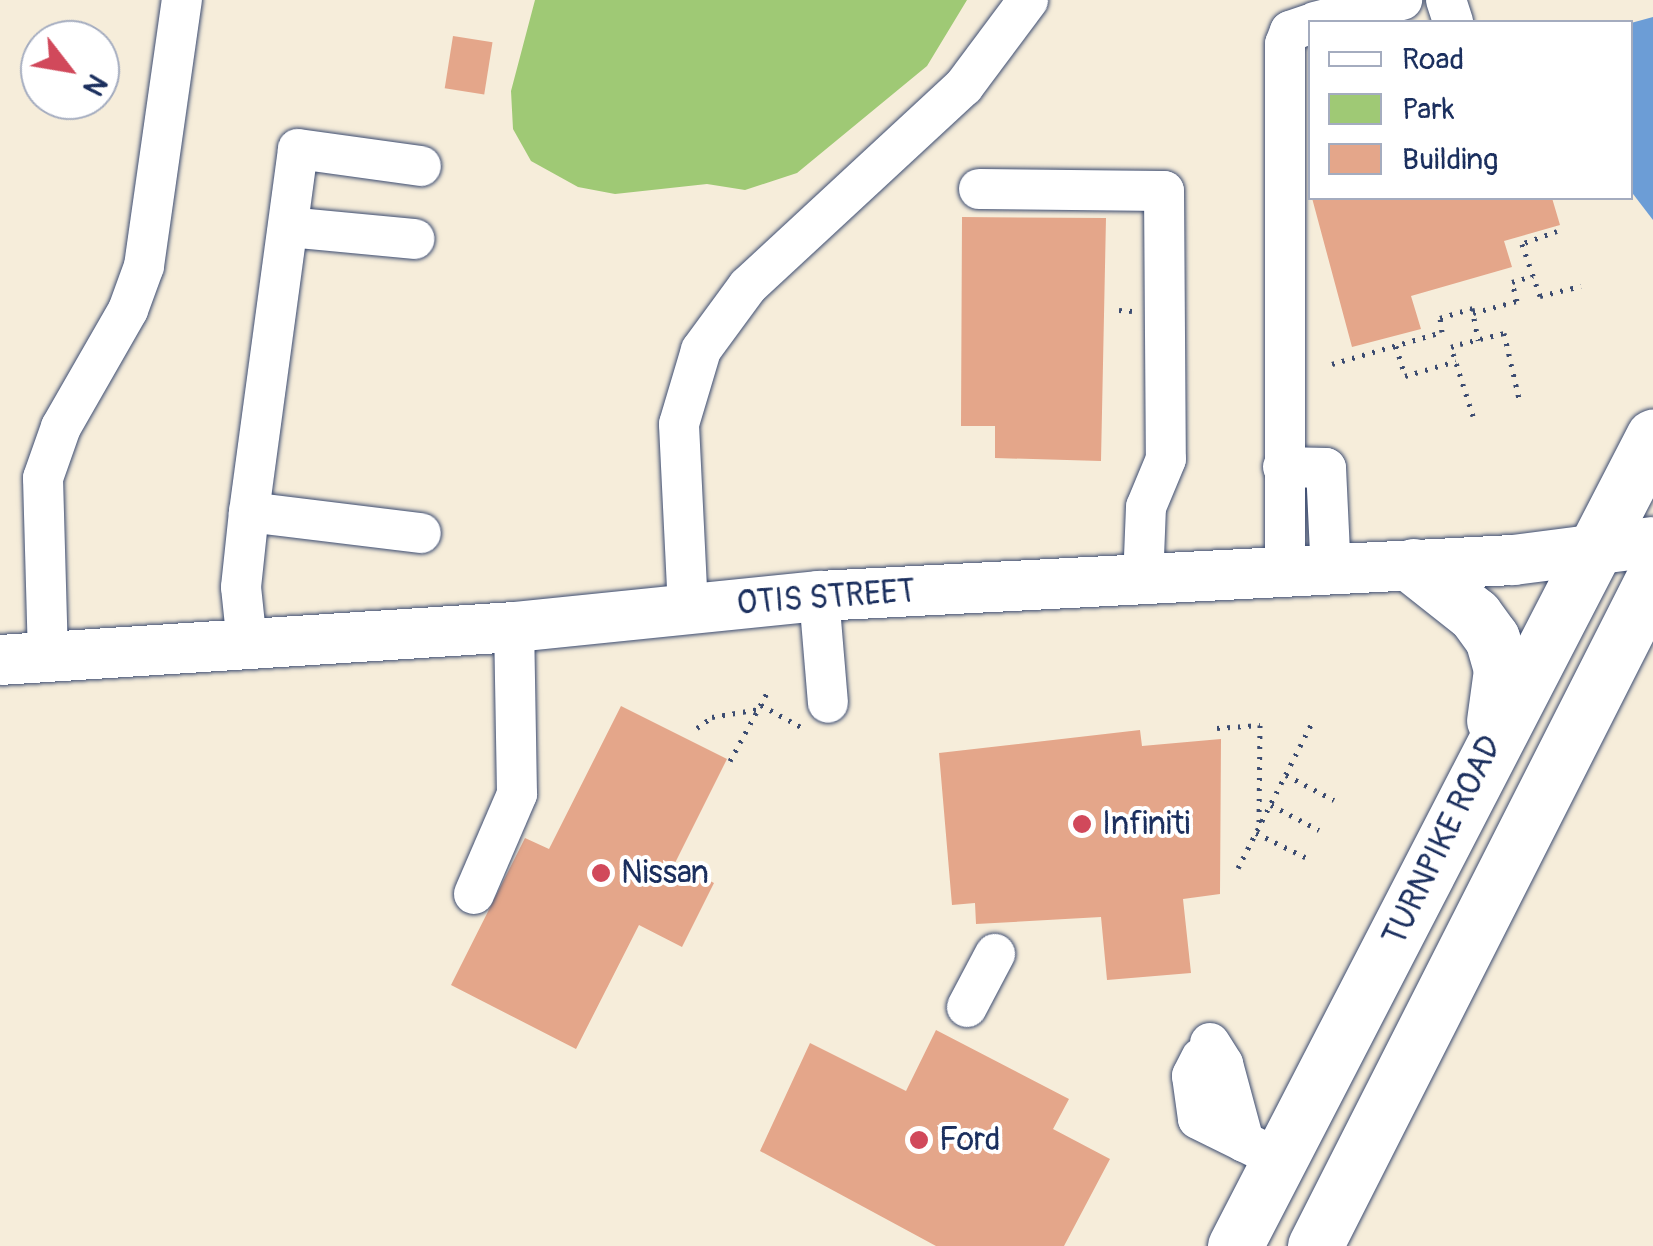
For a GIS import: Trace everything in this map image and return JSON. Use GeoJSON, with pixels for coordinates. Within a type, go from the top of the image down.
{"type":"FeatureCollection","features":[{"type":"Feature","properties":{"kind":"highway","name":"TURNPIKE ROAD"},"geometry":{"type":"LineString","coordinates":[[1235,1246],[1262,1151],[1491,743],[1653,436]]}},
{"type":"Feature","properties":{"kind":"highway"},"geometry":{"type":"LineString","coordinates":[[1413,566],[1475,615],[1492,638],[1501,670],[1491,743]]}},
{"type":"Feature","properties":{"kind":"highway","name":"TURNPIKE ROAD"},"geometry":{"type":"LineString","coordinates":[[1315,1246],[1653,579]]}},
{"type":"Feature","properties":{"kind":"main road","name":"OTIS STREET"},"geometry":{"type":"LineString","coordinates":[[24,658],[514,627],[818,596],[1308,574],[1653,542]]}},
{"type":"Feature","properties":{"kind":"lane"},"geometry":{"type":"LineString","coordinates":[[24,658],[43,478],[61,427],[128,310],[144,266],[182,0]]}},
{"type":"Feature","properties":{"kind":"lane"},"geometry":{"type":"LineString","coordinates":[[688,609],[680,424],[701,350],[748,286],[964,86],[1028,0]]}},
{"type":"Feature","properties":{"kind":"lane"},"geometry":{"type":"LineString","coordinates":[[1325,20],[1402,0]]}},
{"type":"Feature","properties":{"kind":"lane"},"geometry":{"type":"LineString","coordinates":[[1308,26],[1286,38],[1300,122],[1283,467],[1308,574]]}},
{"type":"Feature","properties":{"kind":"lane"},"geometry":{"type":"LineString","coordinates":[[246,644],[242,587],[249,512],[298,149],[421,166]]}},
{"type":"Feature","properties":{"kind":"lane"},"geometry":{"type":"LineString","coordinates":[[979,189],[1164,191],[1166,459],[1146,507],[1143,583]]}},
{"type":"Feature","properties":{"kind":"lane"},"geometry":{"type":"LineString","coordinates":[[288,227],[414,240]]}},
{"type":"Feature","properties":{"kind":"lane"},"geometry":{"type":"LineString","coordinates":[[1283,467],[1326,468],[1308,574]]}},
{"type":"Feature","properties":{"kind":"lane"},"geometry":{"type":"LineString","coordinates":[[249,512],[421,533]]}},
{"type":"Feature","properties":{"kind":"lane"},"geometry":{"type":"LineString","coordinates":[[818,596],[821,718]]}},
{"type":"Feature","properties":{"kind":"lane"},"geometry":{"type":"LineString","coordinates":[[474,894],[517,794],[514,627]]}},
{"type":"Feature","properties":{"kind":"lane"},"geometry":{"type":"LineString","coordinates":[[967,1006],[995,954]]}},
{"type":"Feature","properties":{"kind":"lane"},"geometry":{"type":"LineString","coordinates":[[1205,1050],[1223,1064],[1262,1151],[1198,1119],[1192,1076],[1205,1050]]}},
{"type":"Feature","properties":{"kind":"path"},"geometry":{"type":"LineString","coordinates":[[1557,231],[1522,244],[1540,296],[1581,286]]}},
{"type":"Feature","properties":{"kind":"path"},"geometry":{"type":"LineString","coordinates":[[1473,313],[1517,301],[1512,282],[1533,276]]}},
{"type":"Feature","properties":{"kind":"path"},"geometry":{"type":"LineString","coordinates":[[1332,364],[1442,332],[1440,318],[1472,308],[1478,340]]}},
{"type":"Feature","properties":{"kind":"path"},"geometry":{"type":"LineString","coordinates":[[1472,416],[1452,347],[1504,334],[1520,403]]}},
{"type":"Feature","properties":{"kind":"path"},"geometry":{"type":"LineString","coordinates":[[1396,346],[1405,376],[1456,361]]}},
{"type":"Feature","properties":{"kind":"path"},"geometry":{"type":"LineString","coordinates":[[730,761],[768,690]]}},
{"type":"Feature","properties":{"kind":"path"},"geometry":{"type":"LineString","coordinates":[[698,728],[712,716],[760,707],[821,718]]}},
{"type":"Feature","properties":{"kind":"path"},"geometry":{"type":"LineString","coordinates":[[1238,868],[1314,719]]}},
{"type":"Feature","properties":{"kind":"path"},"geometry":{"type":"LineString","coordinates":[[1216,728],[1260,725],[1258,830]]}},
{"type":"Feature","properties":{"kind":"path"},"geometry":{"type":"LineString","coordinates":[[1286,775],[1334,800]]}},
{"type":"Feature","properties":{"kind":"path"},"geometry":{"type":"LineString","coordinates":[[1270,805],[1319,830]]}},
{"type":"Feature","properties":{"kind":"path"},"geometry":{"type":"LineString","coordinates":[[1258,830],[1305,857]]}},
{"type":"Feature","properties":{"kind":"green space"},"geometry":{"type":"Polygon","coordinates":[[[535,0],[967,0],[927,66],[797,173],[745,190],[707,184],[615,194],[578,187],[531,161],[513,129],[511,91],[535,0]]]}},
{"type":"Feature","properties":{"kind":"water"},"geometry":{"type":"Polygon","coordinates":[[[1653,17],[1653,220],[1633,194],[1633,22],[1653,17]]]}},
{"type":"Feature","properties":{"kind":"building"},"geometry":{"type":"Polygon","coordinates":[[[453,36],[493,42],[484,95],[445,88],[453,36]]]}},
{"type":"Feature","properties":{"kind":"building"},"geometry":{"type":"Polygon","coordinates":[[[1313,200],[1553,200],[1560,225],[1504,241],[1512,267],[1411,296],[1421,329],[1352,347],[1313,200]]]}},
{"type":"Feature","properties":{"kind":"building"},"geometry":{"type":"Polygon","coordinates":[[[962,217],[1106,218],[1101,461],[995,458],[995,426],[961,426],[962,217]]]}},
{"type":"Feature","properties":{"kind":"building","name":"Nissan"},"geometry":{"type":"Polygon","coordinates":[[[621,706],[727,759],[675,863],[714,883],[682,947],[639,925],[576,1049],[451,985],[525,838],[549,849],[621,706]]]}},
{"type":"Feature","properties":{"kind":"building","name":"Infiniti"},"geometry":{"type":"Polygon","coordinates":[[[1140,730],[1142,746],[1221,739],[1220,894],[1183,899],[1191,973],[1107,980],[1101,917],[976,924],[975,903],[952,905],[939,753],[1140,730]]]}},
{"type":"Feature","properties":{"kind":"building","name":"Ford"},"geometry":{"type":"Polygon","coordinates":[[[936,1030],[1069,1099],[1053,1129],[1110,1159],[1064,1246],[936,1246],[760,1151],[810,1043],[906,1091],[936,1030]]]}},
{"type":"Feature","properties":{"kind":"place","name":"Infiniti"},"geometry":{"type":"Point","coordinates":[1082,824]}},
{"type":"Feature","properties":{"kind":"place","name":"Nissan"},"geometry":{"type":"Point","coordinates":[601,873]}},
{"type":"Feature","properties":{"kind":"place","name":"Ford"},"geometry":{"type":"Point","coordinates":[919,1140]}}]}
